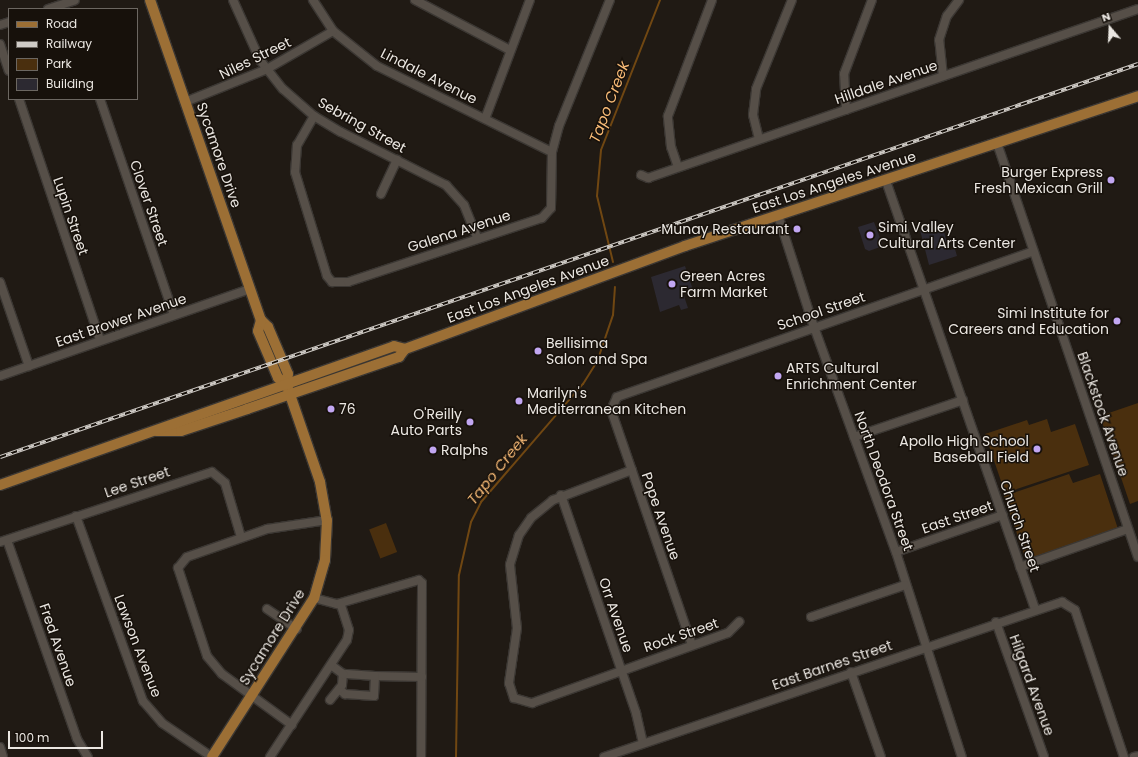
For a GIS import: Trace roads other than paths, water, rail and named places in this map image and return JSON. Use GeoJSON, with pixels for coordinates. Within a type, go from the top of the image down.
{"type":"FeatureCollection","features":[{"type":"Feature","properties":{"kind":"main road","name":"Sycamore Drive"},"geometry":{"type":"LineString","coordinates":[[150,0],[261,320],[268,326],[285,364],[288,374],[286,383],[320,482],[327,520],[324,565],[314,598],[297,629],[212,757]]}},
{"type":"Feature","properties":{"kind":"main road","name":"East Los Angeles Avenue"},"geometry":{"type":"LineString","coordinates":[[156,432],[182,431],[399,357],[405,349],[778,215],[886,181],[1138,96]]}},
{"type":"Feature","properties":{"kind":"main road","name":"East Los Angeles Avenue"},"geometry":{"type":"LineString","coordinates":[[0,485],[156,432],[180,420],[394,346],[405,349]]}},
{"type":"Feature","properties":{"kind":"street","name":"Sebring Street"},"geometry":{"type":"LineString","coordinates":[[233,0],[246,35],[267,70],[314,116],[438,180],[455,192],[470,217],[477,238]]}},
{"type":"Feature","properties":{"kind":"street","name":"Lindale Avenue"},"geometry":{"type":"LineString","coordinates":[[313,0],[333,31],[377,66],[552,152]]}},
{"type":"Feature","properties":{"kind":"street"},"geometry":{"type":"LineString","coordinates":[[415,0],[510,50]]}},
{"type":"Feature","properties":{"kind":"street"},"geometry":{"type":"LineString","coordinates":[[485,119],[530,0]]}},
{"type":"Feature","properties":{"kind":"street","name":"Galena Avenue"},"geometry":{"type":"LineString","coordinates":[[314,116],[297,145],[295,172],[327,276],[332,282],[348,282],[547,214],[551,208],[552,152],[610,0]]}},
{"type":"Feature","properties":{"kind":"street"},"geometry":{"type":"LineString","coordinates":[[678,168],[670,147],[668,116],[712,0]]}},
{"type":"Feature","properties":{"kind":"street"},"geometry":{"type":"LineString","coordinates":[[759,139],[754,115],[756,89],[792,0]]}},
{"type":"Feature","properties":{"kind":"street"},"geometry":{"type":"LineString","coordinates":[[846,110],[844,74],[872,0]]}},
{"type":"Feature","properties":{"kind":"street"},"geometry":{"type":"LineString","coordinates":[[943,76],[939,40],[947,16],[959,0]]}},
{"type":"Feature","properties":{"kind":"street"},"geometry":{"type":"LineString","coordinates":[[52,8],[69,3]]}},
{"type":"Feature","properties":{"kind":"street","name":"Hilldale Avenue"},"geometry":{"type":"LineString","coordinates":[[641,175],[648,178],[678,168],[1138,9]]}},
{"type":"Feature","properties":{"kind":"street","name":"Niles Street"},"geometry":{"type":"LineString","coordinates":[[185,102],[267,70],[333,31]]}},
{"type":"Feature","properties":{"kind":"street"},"geometry":{"type":"LineString","coordinates":[[0,44],[8,68]]}},
{"type":"Feature","properties":{"kind":"street","name":"Lupin Street"},"geometry":{"type":"LineString","coordinates":[[18,100],[100,340]]}},
{"type":"Feature","properties":{"kind":"street","name":"Clover Street"},"geometry":{"type":"LineString","coordinates":[[100,100],[174,315]]}},
{"type":"Feature","properties":{"kind":"street","name":"Blackstock Avenue"},"geometry":{"type":"LineString","coordinates":[[997,143],[1137,553]]}},
{"type":"Feature","properties":{"kind":"street"},"geometry":{"type":"LineString","coordinates":[[381,194],[397,160]]}},
{"type":"Feature","properties":{"kind":"street","name":"Church Street"},"geometry":{"type":"LineString","coordinates":[[886,181],[1004,515],[1035,609]]}},
{"type":"Feature","properties":{"kind":"street","name":"North Deodora Street"},"geometry":{"type":"LineString","coordinates":[[778,215],[814,327],[896,552],[905,585],[962,757]]}},
{"type":"Feature","properties":{"kind":"street","name":"School Street"},"geometry":{"type":"LineString","coordinates":[[618,396],[1033,251]]}},
{"type":"Feature","properties":{"kind":"street"},"geometry":{"type":"LineString","coordinates":[[0,282],[29,366]]}},
{"type":"Feature","properties":{"kind":"street","name":"East Brower Avenue"},"geometry":{"type":"LineString","coordinates":[[0,376],[250,289]]}},
{"type":"Feature","properties":{"kind":"street","name":"Pope Avenue"},"geometry":{"type":"LineString","coordinates":[[618,396],[611,410],[692,645]]}},
{"type":"Feature","properties":{"kind":"street"},"geometry":{"type":"LineString","coordinates":[[854,437],[963,400]]}},
{"type":"Feature","properties":{"kind":"street"},"geometry":{"type":"LineString","coordinates":[[561,495],[632,470]]}},
{"type":"Feature","properties":{"kind":"street","name":"Lee Street"},"geometry":{"type":"LineString","coordinates":[[4,541],[212,472],[225,483],[241,537]]}},
{"type":"Feature","properties":{"kind":"street","name":"Orr Avenue"},"geometry":{"type":"LineString","coordinates":[[561,495],[621,670],[643,743]]}},
{"type":"Feature","properties":{"kind":"street","name":"Rock Street"},"geometry":{"type":"LineString","coordinates":[[561,495],[531,518],[512,553],[510,577],[517,628],[509,683],[516,699],[532,703],[728,633],[739,622]]}},
{"type":"Feature","properties":{"kind":"street","name":"East Street"},"geometry":{"type":"LineString","coordinates":[[896,552],[1004,515]]}},
{"type":"Feature","properties":{"kind":"street","name":"Lawson Avenue"},"geometry":{"type":"LineString","coordinates":[[76,516],[143,701],[162,723],[212,757]]}},
{"type":"Feature","properties":{"kind":"street"},"geometry":{"type":"LineString","coordinates":[[292,725],[253,695],[222,674],[207,656],[177,573],[187,558],[241,537],[272,528],[327,520]]}},
{"type":"Feature","properties":{"kind":"street"},"geometry":{"type":"LineString","coordinates":[[1020,567],[1128,529]]}},
{"type":"Feature","properties":{"kind":"street","name":"Fred Avenue"},"geometry":{"type":"LineString","coordinates":[[4,541],[77,739],[88,757]]}},
{"type":"Feature","properties":{"kind":"street"},"geometry":{"type":"LineString","coordinates":[[314,598],[340,603],[419,580],[422,583],[421,757]]}},
{"type":"Feature","properties":{"kind":"street"},"geometry":{"type":"LineString","coordinates":[[811,617],[905,585]]}},
{"type":"Feature","properties":{"kind":"street"},"geometry":{"type":"LineString","coordinates":[[270,757],[331,665],[348,634],[340,603]]}},
{"type":"Feature","properties":{"kind":"street","name":"East Barnes Street"},"geometry":{"type":"LineString","coordinates":[[604,757],[925,646],[1057,603],[1069,604],[1075,610],[1124,757]]}},
{"type":"Feature","properties":{"kind":"street"},"geometry":{"type":"LineString","coordinates":[[267,609],[297,629]]}},
{"type":"Feature","properties":{"kind":"street","name":"Hilgard Avenue"},"geometry":{"type":"LineString","coordinates":[[996,622],[1044,757]]}},
{"type":"Feature","properties":{"kind":"street"},"geometry":{"type":"LineString","coordinates":[[331,665],[343,674],[422,677]]}},
{"type":"Feature","properties":{"kind":"street"},"geometry":{"type":"LineString","coordinates":[[850,672],[881,757]]}},
{"type":"Feature","properties":{"kind":"street"},"geometry":{"type":"LineString","coordinates":[[330,700],[339,689],[343,674]]}},
{"type":"Feature","properties":{"kind":"street"},"geometry":{"type":"LineString","coordinates":[[339,689],[345,694],[374,696],[375,676]]}},
{"type":"Feature","properties":{"kind":"street"},"geometry":{"type":"LineString","coordinates":[[0,747],[3,757]]}},
{"type":"Feature","properties":{"kind":"street"},"geometry":{"type":"LineString","coordinates":[[1134,757],[1138,756]]}},
{"type":"Feature","properties":{"kind":"waterway","name":"Tapo Creek"},"geometry":{"type":"LineString","coordinates":[[613,262],[597,196],[601,150],[660,0]]}},
{"type":"Feature","properties":{"kind":"waterway","name":"Tapo Creek"},"geometry":{"type":"LineString","coordinates":[[456,757],[459,575],[471,522],[481,502],[583,384],[597,362],[613,315],[615,287]]}},
{"type":"Feature","properties":{"kind":"railway"},"geometry":{"type":"LineString","coordinates":[[0,457],[1138,64]]}},
{"type":"Feature","properties":{"kind":"place","name":"Burger Express Fresh Mexican Grill"},"geometry":{"type":"Point","coordinates":[1111,180]}},
{"type":"Feature","properties":{"kind":"place","name":"Munay Restaurant"},"geometry":{"type":"Point","coordinates":[797,229]}},
{"type":"Feature","properties":{"kind":"place","name":"Simi Valley Cultural Arts Center"},"geometry":{"type":"Point","coordinates":[870,235]}},
{"type":"Feature","properties":{"kind":"place","name":"Green Acres Farm Market"},"geometry":{"type":"Point","coordinates":[672,284]}},
{"type":"Feature","properties":{"kind":"place","name":"Simi Institute for Careers and Education"},"geometry":{"type":"Point","coordinates":[1117,321]}},
{"type":"Feature","properties":{"kind":"place","name":"Bellisima Salon and Spa"},"geometry":{"type":"Point","coordinates":[538,351]}},
{"type":"Feature","properties":{"kind":"place","name":"ARTS Cultural Enrichment Center"},"geometry":{"type":"Point","coordinates":[778,376]}},
{"type":"Feature","properties":{"kind":"place","name":"Marilyn's Mediterranean Kitchen"},"geometry":{"type":"Point","coordinates":[519,401]}},
{"type":"Feature","properties":{"kind":"place","name":"76"},"geometry":{"type":"Point","coordinates":[331,409]}},
{"type":"Feature","properties":{"kind":"place","name":"O'Reilly Auto Parts"},"geometry":{"type":"Point","coordinates":[470,422]}},
{"type":"Feature","properties":{"kind":"place","name":"Apollo High School Baseball Field"},"geometry":{"type":"Point","coordinates":[1037,449]}},
{"type":"Feature","properties":{"kind":"place","name":"Ralphs"},"geometry":{"type":"Point","coordinates":[433,450]}}]}
